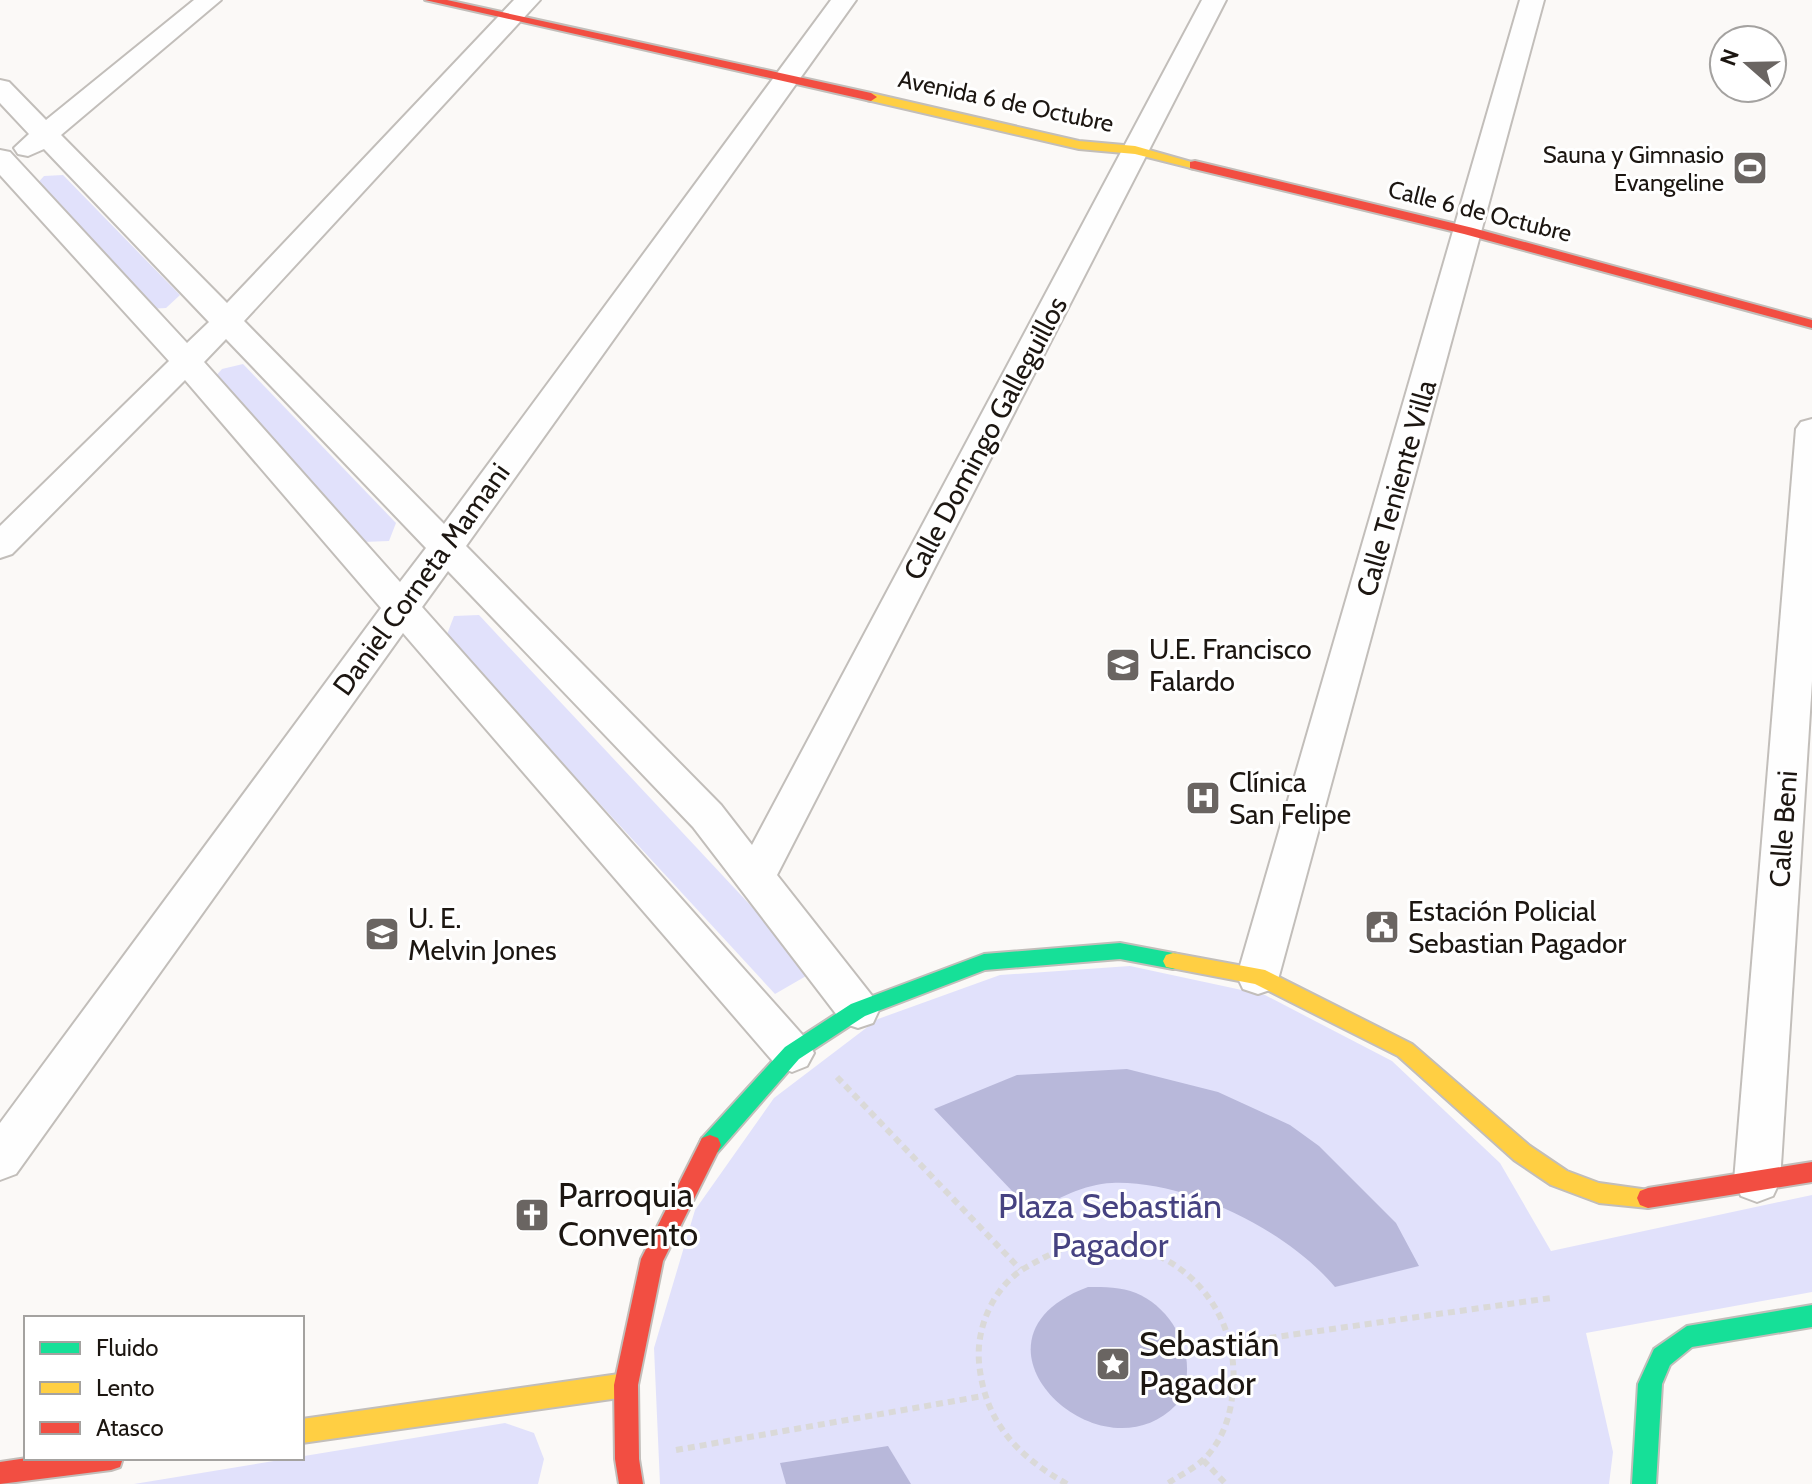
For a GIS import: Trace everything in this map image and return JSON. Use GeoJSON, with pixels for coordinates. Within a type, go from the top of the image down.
{"type":"FeatureCollection","features":[{"type":"Feature","properties":{"kind":"street"},"geometry":{"type":"LineString","coordinates":[[209,0],[47,133],[2,165],[185,360],[792,1053]]}},
{"type":"Feature","properties":{"kind":"street","name":"Avenida 6 de Octubre"},"geometry":{"type":"LineString","coordinates":[[431,0],[520,9],[800,58],[1079,145],[1135,150]]}},
{"type":"Feature","properties":{"kind":"street","name":"Daniel Corneta Mamani"},"geometry":{"type":"LineString","coordinates":[[0,1159],[844,0]]}},
{"type":"Feature","properties":{"kind":"street","name":"Calle Domingo Galleguillos"},"geometry":{"type":"LineString","coordinates":[[756,876],[1214,0]]}},
{"type":"Feature","properties":{"kind":"street","name":"Calle Teniente Villa"},"geometry":{"type":"LineString","coordinates":[[1258,976],[1532,0]]}},
{"type":"Feature","properties":{"kind":"street"},"geometry":{"type":"LineString","coordinates":[[0,546],[228,320],[520,9]]}},
{"type":"Feature","properties":{"kind":"street"},"geometry":{"type":"LineString","coordinates":[[0,88],[707,816],[858,1010]]}},
{"type":"Feature","properties":{"kind":"street","name":"Avenida 6 de Octubre"},"geometry":{"type":"LineString","coordinates":[[1092,127],[1135,150]]}},
{"type":"Feature","properties":{"kind":"street","name":"Calle 6 de Octubre"},"geometry":{"type":"LineString","coordinates":[[1135,150],[1468,231],[1812,324]]}},
{"type":"Feature","properties":{"kind":"street","name":"Calle Beni"},"geometry":{"type":"LineString","coordinates":[[1757,1181],[1812,429]]}},
{"type":"Feature","properties":{"kind":"street"},"geometry":{"type":"LineString","coordinates":[[631,1484],[627,1459],[626,1385],[652,1259],[706,1150],[792,1053],[858,1010],[984,962],[1120,951],[1258,976],[1405,1050],[1522,1153],[1559,1178],[1599,1193],[1648,1198],[1812,1172]]}},
{"type":"Feature","properties":{"kind":"street"},"geometry":{"type":"LineString","coordinates":[[1644,1484],[1650,1384],[1662,1357],[1687,1337],[1812,1316]]}},
{"type":"Feature","properties":{"kind":"street"},"geometry":{"type":"LineString","coordinates":[[304,1431],[626,1385]]}},
{"type":"Feature","properties":{"kind":"street"},"geometry":{"type":"LineString","coordinates":[[0,1474],[97,1460]]}},
{"type":"Feature","properties":{"kind":"path"},"geometry":{"type":"LineString","coordinates":[[831,1071],[1020,1269]]}},
{"type":"Feature","properties":{"kind":"path"},"geometry":{"type":"LineString","coordinates":[[1067,1484],[1035,1468],[1003,1436],[983,1396],[978,1353],[986,1313],[1007,1280],[1020,1269],[1038,1256],[1075,1242],[1114,1241],[1154,1252],[1189,1273],[1216,1305],[1234,1343],[1237,1385],[1227,1425],[1203,1460],[1167,1484]]}},
{"type":"Feature","properties":{"kind":"path"},"geometry":{"type":"LineString","coordinates":[[1234,1343],[1551,1298]]}},
{"type":"Feature","properties":{"kind":"path"},"geometry":{"type":"LineString","coordinates":[[671,1451],[983,1396]]}},
{"type":"Feature","properties":{"kind":"path"},"geometry":{"type":"LineString","coordinates":[[1203,1460],[1226,1484]]}},
{"type":"Feature","properties":{"kind":"green space"},"geometry":{"type":"Polygon","coordinates":[[[63,175],[180,295],[166,308],[148,309],[36,185],[44,176],[63,175]]]}},
{"type":"Feature","properties":{"kind":"green space"},"geometry":{"type":"Polygon","coordinates":[[[243,364],[396,523],[389,541],[363,542],[214,378],[222,369],[243,364]]]}},
{"type":"Feature","properties":{"kind":"green space"},"geometry":{"type":"Polygon","coordinates":[[[479,615],[813,972],[775,994],[446,637],[454,616],[479,615]]]}},
{"type":"Feature","properties":{"kind":"green space","name":"Plaza Sebastián Pagador"},"geometry":{"type":"Polygon","coordinates":[[[1130,966],[1265,995],[1392,1061],[1500,1163],[1551,1251],[1812,1195],[1812,1292],[1586,1333],[1613,1452],[1609,1484],[660,1484],[654,1348],[695,1210],[774,1098],[878,1019],[1000,975],[1130,966]]]}},
{"type":"Feature","properties":{"kind":"green space"},"geometry":{"type":"Polygon","coordinates":[[[505,1423],[534,1433],[544,1459],[538,1484],[134,1484],[280,1460],[304,1460],[304,1456],[505,1423]]]}},
{"type":"Feature","properties":{"kind":"shaded area"},"geometry":{"type":"Polygon","coordinates":[[[1127,1069],[1218,1092],[1290,1125],[1319,1146],[1396,1223],[1419,1266],[1335,1287],[1291,1247],[1234,1213],[1172,1190],[1141,1184],[1091,1186],[1032,1212],[934,1109],[1017,1075],[1127,1069]]]}},
{"type":"Feature","properties":{"kind":"shaded area"},"geometry":{"type":"Polygon","coordinates":[[[1088,1287],[1125,1290],[1151,1301],[1174,1326],[1182,1341],[1187,1373],[1184,1390],[1176,1405],[1144,1425],[1110,1427],[1077,1416],[1051,1395],[1034,1368],[1032,1338],[1048,1310],[1088,1287]]]}},
{"type":"Feature","properties":{"kind":"shaded area"},"geometry":{"type":"Polygon","coordinates":[[[888,1446],[911,1484],[786,1484],[780,1463],[888,1446]]]}},
{"type":"Feature","properties":{"kind":"traffic: fast"},"geometry":{"type":"LineString","coordinates":[[710,1145],[792,1053],[858,1010],[984,962],[1120,951],[1173,961]]}},
{"type":"Feature","properties":{"kind":"traffic: fast"},"geometry":{"type":"LineString","coordinates":[[1644,1484],[1650,1384],[1662,1357],[1687,1337],[1812,1316]]}},
{"type":"Feature","properties":{"kind":"traffic: slow"},"geometry":{"type":"LineString","coordinates":[[871,97],[1079,145],[1135,150],[1195,165]]}},
{"type":"Feature","properties":{"kind":"traffic: slow"},"geometry":{"type":"LineString","coordinates":[[1173,961],[1258,976],[1405,1050],[1522,1153],[1559,1178],[1599,1193],[1648,1198]]}},
{"type":"Feature","properties":{"kind":"traffic: slow"},"geometry":{"type":"LineString","coordinates":[[304,1431],[626,1385]]}},
{"type":"Feature","properties":{"kind":"traffic: jam"},"geometry":{"type":"LineString","coordinates":[[431,0],[871,97]]}},
{"type":"Feature","properties":{"kind":"traffic: jam"},"geometry":{"type":"LineString","coordinates":[[1195,165],[1468,231],[1812,324]]}},
{"type":"Feature","properties":{"kind":"traffic: jam"},"geometry":{"type":"LineString","coordinates":[[631,1484],[627,1459],[626,1385],[652,1259],[710,1145]]}},
{"type":"Feature","properties":{"kind":"traffic: jam"},"geometry":{"type":"LineString","coordinates":[[1648,1198],[1812,1172]]}},
{"type":"Feature","properties":{"kind":"traffic: jam"},"geometry":{"type":"LineString","coordinates":[[0,1474],[97,1460]]}},
{"type":"Feature","properties":{"kind":"place","name":"Sauna y Gimnasio Evangeline"},"geometry":{"type":"Point","coordinates":[1750,168]}},
{"type":"Feature","properties":{"kind":"place","name":"U.E. Francisco Falardo"},"geometry":{"type":"Point","coordinates":[1123,665]}},
{"type":"Feature","properties":{"kind":"place","name":"Clínica San Felipe"},"geometry":{"type":"Point","coordinates":[1203,798]}},
{"type":"Feature","properties":{"kind":"place","name":"Estación Policial Sebastian Pagador"},"geometry":{"type":"Point","coordinates":[1382,927]}},
{"type":"Feature","properties":{"kind":"place","name":"U. E. Melvin Jones"},"geometry":{"type":"Point","coordinates":[382,934]}},
{"type":"Feature","properties":{"kind":"place","name":"Parroquia Convento"},"geometry":{"type":"Point","coordinates":[532,1215]}},
{"type":"Feature","properties":{"kind":"place","name":"Sebastián Pagador"},"geometry":{"type":"Point","coordinates":[1113,1364]}}]}
